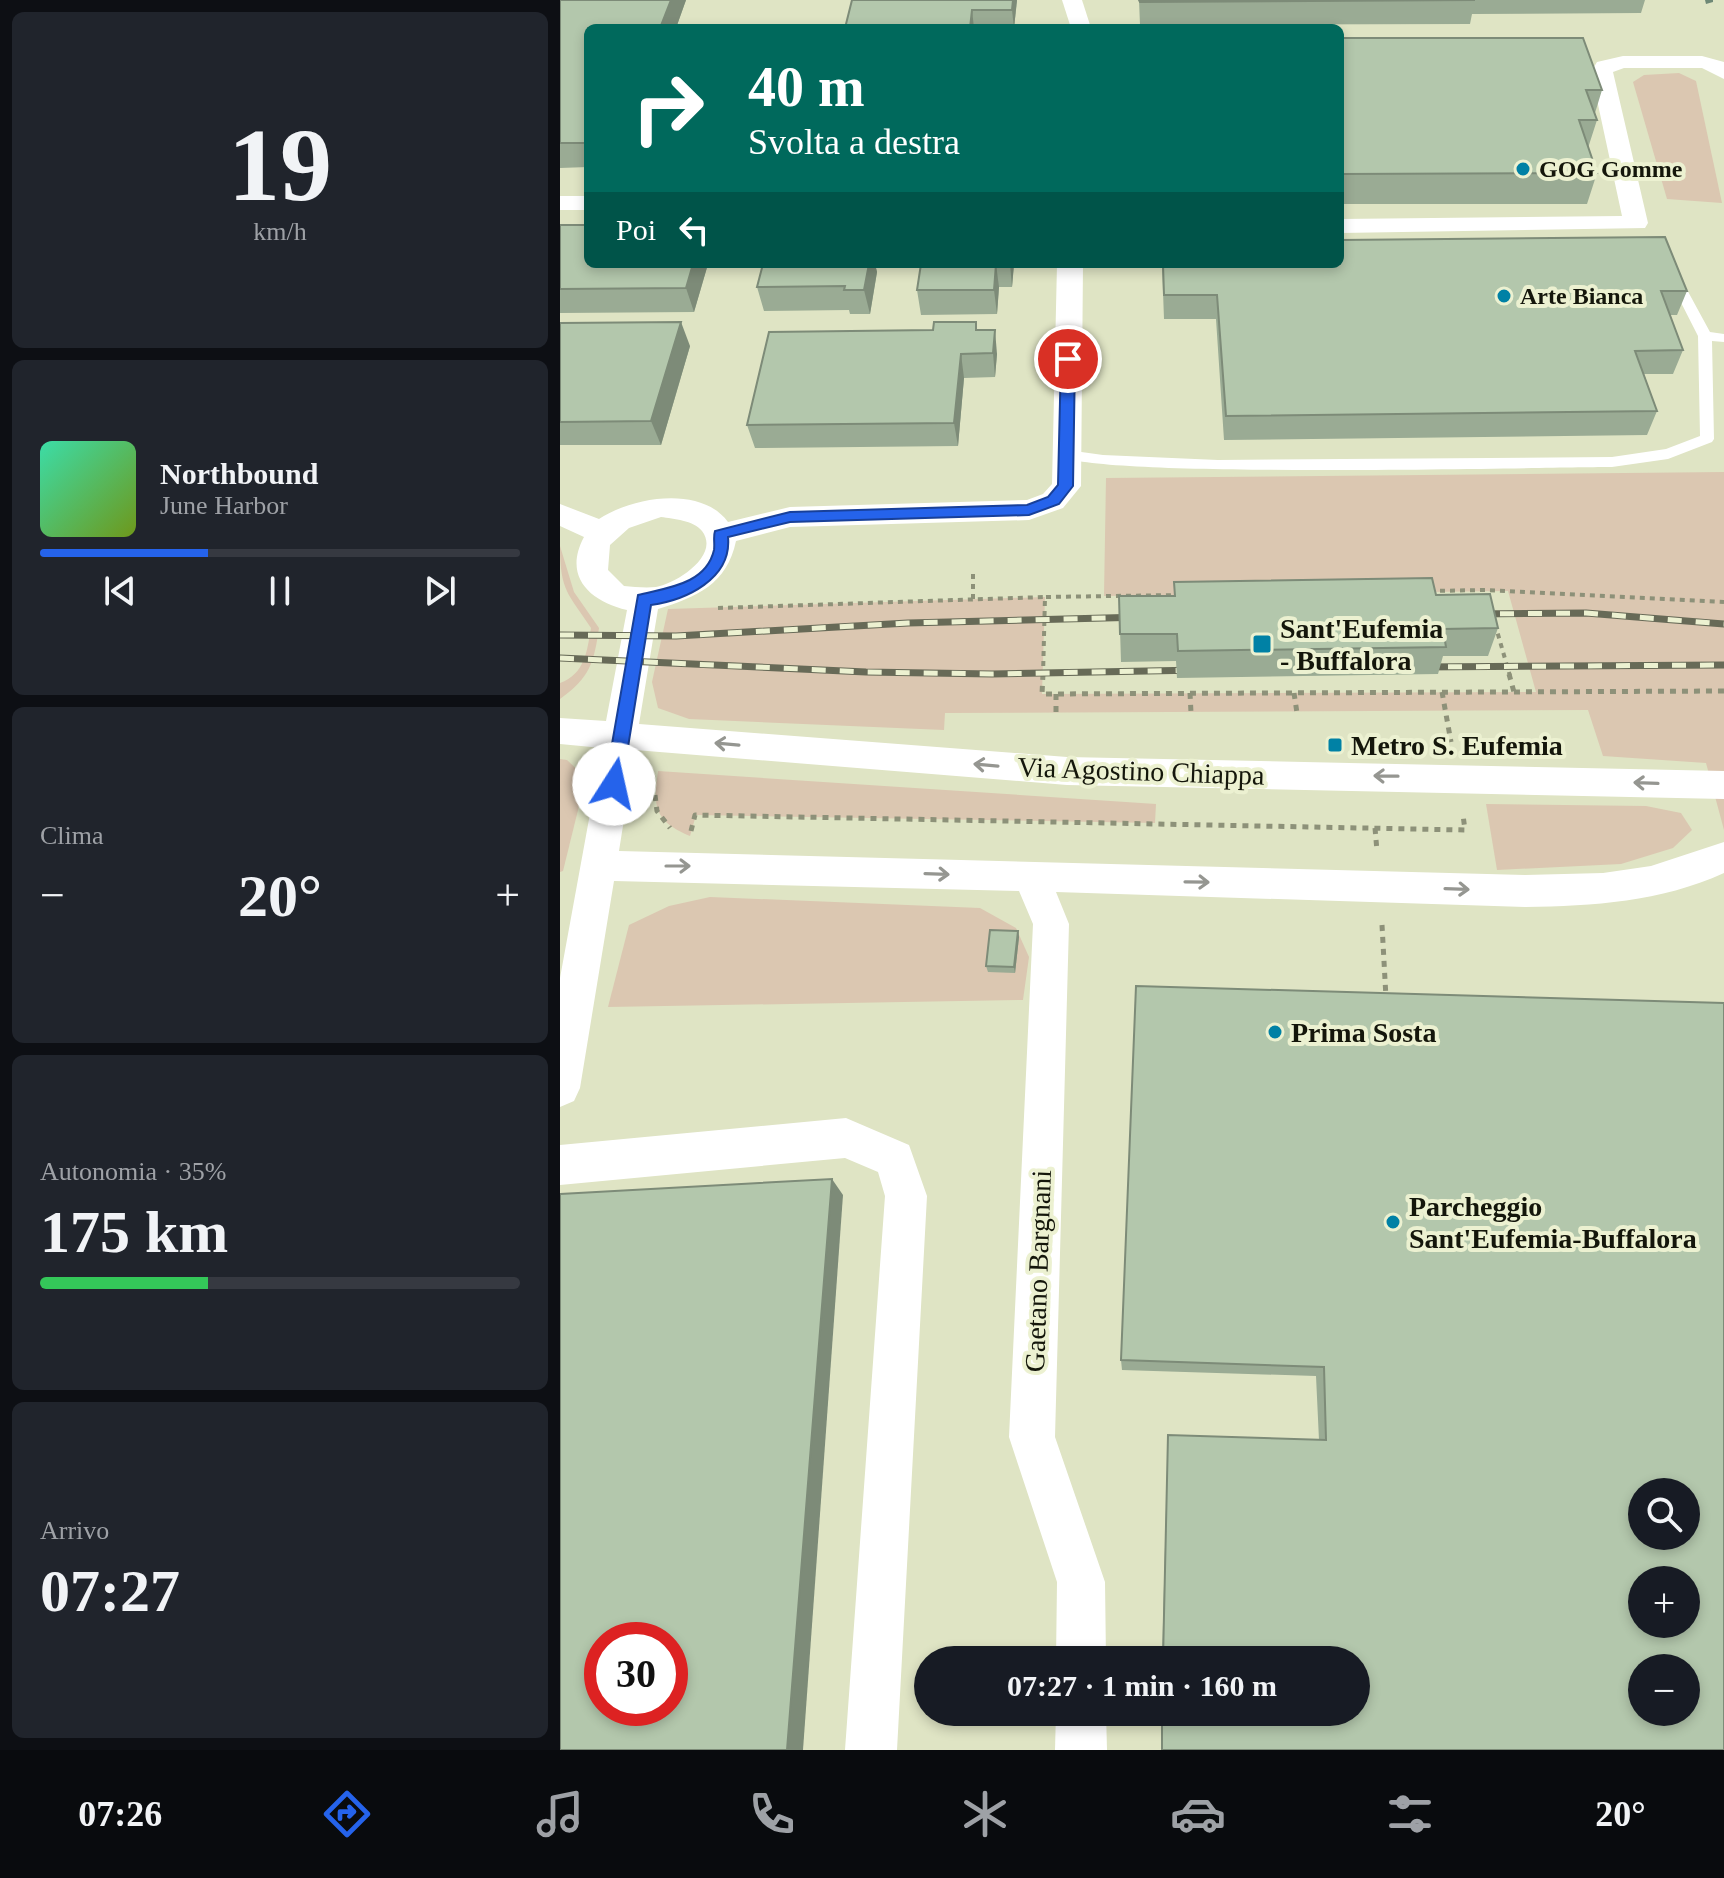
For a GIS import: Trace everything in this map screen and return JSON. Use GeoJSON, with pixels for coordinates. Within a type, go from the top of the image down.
{"type":"FeatureCollection","features":[{"type":"Feature","properties":{"kind":"street"},"geometry":{"type":"LineString","coordinates":[[1072,0],[1080,24]]}},
{"type":"Feature","properties":{"kind":"street"},"geometry":{"type":"LineString","coordinates":[[1344,226],[1636,223],[1602,72],[1605,67],[1623,62],[1702,62],[1714,64],[1724,73]]}},
{"type":"Feature","properties":{"kind":"street"},"geometry":{"type":"LineString","coordinates":[[560,203],[584,203]]}},
{"type":"Feature","properties":{"kind":"street"},"geometry":{"type":"LineString","coordinates":[[720,534],[790,517],[1029,510],[1053,501],[1066,486],[1070,268]]}},
{"type":"Feature","properties":{"kind":"street"},"geometry":{"type":"LineString","coordinates":[[682,507],[700,513],[713,522],[720,534],[722,549],[716,564],[704,578],[665,597],[644,600],[622,598],[605,590],[593,578],[589,563],[593,548],[603,533],[619,520],[639,511],[682,507]]}},
{"type":"Feature","properties":{"kind":"street"},"geometry":{"type":"LineString","coordinates":[[560,514],[603,533]]}},
{"type":"Feature","properties":{"kind":"street"},"geometry":{"type":"LineString","coordinates":[[560,1088],[644,600]]}},
{"type":"Feature","properties":{"kind":"street","name":"Via Agostino Chiappa"},"geometry":{"type":"LineString","coordinates":[[560,731],[1067,771],[1724,785]]}},
{"type":"Feature","properties":{"kind":"street"},"geometry":{"type":"LineString","coordinates":[[600,866],[701,866],[1585,890],[1629,888],[1670,879],[1724,857]]}},
{"type":"Feature","properties":{"kind":"street","name":"Gaetano Bargnani"},"geometry":{"type":"LineString","coordinates":[[1031,877],[1051,924],[1032,1437],[1081,1582],[1081,1646]]}},
{"type":"Feature","properties":{"kind":"street"},"geometry":{"type":"LineString","coordinates":[[561,1187],[846,1138],[894,1159],[906,1196],[871,1750]]}},
{"type":"Feature","properties":{"kind":"street"},"geometry":{"type":"LineString","coordinates":[[1081,1726],[1081,1750]]}},
{"type":"Feature","properties":{"kind":"lane"},"geometry":{"type":"LineString","coordinates":[[1067,455],[1103,460],[1234,465],[1612,462],[1668,454],[1707,439],[1705,336],[1669,266]]}},
{"type":"Feature","properties":{"kind":"lane"},"geometry":{"type":"LineString","coordinates":[[1705,336],[1724,338]]}},
{"type":"Feature","properties":{"kind":"path"},"geometry":{"type":"LineString","coordinates":[[973,574],[973,599]]}},
{"type":"Feature","properties":{"kind":"path"},"geometry":{"type":"LineString","coordinates":[[1422,591],[1485,590],[1724,602]]}},
{"type":"Feature","properties":{"kind":"path"},"geometry":{"type":"LineString","coordinates":[[1485,590],[1490,605]]}},
{"type":"Feature","properties":{"kind":"path"},"geometry":{"type":"LineString","coordinates":[[714,608],[1183,595]]}},
{"type":"Feature","properties":{"kind":"path"},"geometry":{"type":"LineString","coordinates":[[1045,597],[1042,694],[1724,691]]}},
{"type":"Feature","properties":{"kind":"path"},"geometry":{"type":"LineString","coordinates":[[1494,619],[1514,692]]}},
{"type":"Feature","properties":{"kind":"path"},"geometry":{"type":"LineString","coordinates":[[655,795],[657,811],[668,827],[690,836],[695,815],[1465,830],[1442,692]]}},
{"type":"Feature","properties":{"kind":"path"},"geometry":{"type":"LineString","coordinates":[[1190,693],[1191,713]]}},
{"type":"Feature","properties":{"kind":"path"},"geometry":{"type":"LineString","coordinates":[[1294,693],[1297,713]]}},
{"type":"Feature","properties":{"kind":"path"},"geometry":{"type":"LineString","coordinates":[[1056,694],[1056,714]]}},
{"type":"Feature","properties":{"kind":"shaded area"},"geometry":{"type":"Polygon","coordinates":[[[1679,73],[1696,81],[1722,203],[1667,199],[1633,82],[1644,75],[1679,73]]]}},
{"type":"Feature","properties":{"kind":"shaded area"},"geometry":{"type":"Polygon","coordinates":[[[1724,472],[1724,830],[1706,763],[1603,756],[1588,710],[945,713],[944,730],[689,719],[658,708],[652,682],[668,609],[1045,597],[1042,694],[1536,692],[1508,591],[1104,596],[1106,478],[1724,472]]]}},
{"type":"Feature","properties":{"kind":"shaded area"},"geometry":{"type":"Polygon","coordinates":[[[560,546],[574,592],[599,628],[589,668],[578,684],[560,699],[560,683],[580,668],[591,628],[571,599],[564,582],[560,546]]]}},
{"type":"Feature","properties":{"kind":"shaded area"},"geometry":{"type":"Polygon","coordinates":[[[560,759],[567,760],[583,775],[580,802],[563,871],[560,872],[560,759]]]}},
{"type":"Feature","properties":{"kind":"shaded area"},"geometry":{"type":"Polygon","coordinates":[[[658,771],[1156,804],[1155,823],[696,815],[690,836],[669,825],[659,811],[656,803],[658,771]]]}},
{"type":"Feature","properties":{"kind":"shaded area"},"geometry":{"type":"Polygon","coordinates":[[[1486,804],[1646,806],[1681,813],[1692,830],[1673,848],[1621,864],[1497,870],[1486,804]]]}},
{"type":"Feature","properties":{"kind":"shaded area"},"geometry":{"type":"Polygon","coordinates":[[[710,897],[980,908],[1016,928],[1029,957],[1023,1000],[608,1007],[629,925],[669,906],[710,897]]]}},
{"type":"Feature","properties":{"kind":"building"},"geometry":{"type":"Polygon","coordinates":[[[560,0],[671,0],[662,24],[584,24],[584,143],[560,143],[560,0]]]}},
{"type":"Feature","properties":{"kind":"building"},"geometry":{"type":"Polygon","coordinates":[[[852,0],[1013,0],[1012,10],[972,10],[970,24],[846,24],[852,0]]]}},
{"type":"Feature","properties":{"kind":"building"},"geometry":{"type":"Polygon","coordinates":[[[1139,0],[1475,0],[1140,2],[1139,0]]]}},
{"type":"Feature","properties":{"kind":"building"},"geometry":{"type":"Polygon","coordinates":[[[1344,38],[1583,38],[1602,90],[1586,90],[1597,120],[1579,120],[1597,173],[1344,174],[1344,38]]]}},
{"type":"Feature","properties":{"kind":"building"},"geometry":{"type":"Polygon","coordinates":[[[560,225],[584,225],[584,268],[692,268],[686,288],[560,289],[560,225]]]}},
{"type":"Feature","properties":{"kind":"building"},"geometry":{"type":"Polygon","coordinates":[[[1665,237],[1687,291],[1661,291],[1683,350],[1635,351],[1657,411],[1226,416],[1217,295],[1164,295],[1163,268],[1344,268],[1344,240],[1665,237]]]}},
{"type":"Feature","properties":{"kind":"building"},"geometry":{"type":"Polygon","coordinates":[[[762,268],[868,268],[864,290],[844,290],[845,286],[757,287],[762,268]]]}},
{"type":"Feature","properties":{"kind":"building"},"geometry":{"type":"Polygon","coordinates":[[[920,268],[996,268],[994,290],[917,290],[920,268]]]}},
{"type":"Feature","properties":{"kind":"building"},"geometry":{"type":"Polygon","coordinates":[[[681,322],[651,421],[560,422],[560,323],[681,322]]]}},
{"type":"Feature","properties":{"kind":"building"},"geometry":{"type":"Polygon","coordinates":[[[934,322],[976,322],[976,330],[995,330],[993,353],[961,354],[954,423],[747,425],[769,332],[933,330],[934,322]]]}},
{"type":"Feature","properties":{"kind":"building"},"geometry":{"type":"Polygon","coordinates":[[[1432,578],[1436,595],[1490,594],[1498,628],[1443,629],[1446,647],[1178,651],[1177,634],[1120,634],[1119,596],[1175,596],[1174,582],[1432,578]]]}},
{"type":"Feature","properties":{"kind":"building"},"geometry":{"type":"Polygon","coordinates":[[[990,930],[1018,931],[1014,967],[986,966],[990,930]]]}},
{"type":"Feature","properties":{"kind":"building","name":"Parcheggio Sant'Eufemia-Buffalora"},"geometry":{"type":"Polygon","coordinates":[[[1136,986],[1724,1003],[1724,1750],[1162,1750],[1162,1726],[1370,1726],[1370,1646],[1163,1646],[1168,1435],[1326,1440],[1324,1367],[1121,1360],[1136,986]]]}},
{"type":"Feature","properties":{"kind":"building"},"geometry":{"type":"Polygon","coordinates":[[[832,1179],[787,1750],[560,1750],[560,1194],[832,1179]]]}},
{"type":"Feature","properties":{"kind":"railway"},"geometry":{"type":"LineString","coordinates":[[1472,614],[1586,613],[1724,624]]}},
{"type":"Feature","properties":{"kind":"railway"},"geometry":{"type":"LineString","coordinates":[[560,635],[676,636],[908,623],[1144,617]]}},
{"type":"Feature","properties":{"kind":"railway"},"geometry":{"type":"LineString","coordinates":[[560,658],[866,672],[992,674],[1200,670]]}},
{"type":"Feature","properties":{"kind":"railway"},"geometry":{"type":"LineString","coordinates":[[1420,667],[1724,665]]}},
{"type":"Feature","properties":{"kind":"place","name":"GOG Gomme"},"geometry":{"type":"Point","coordinates":[1523,169]}},
{"type":"Feature","properties":{"kind":"place","name":"Arte Bianca"},"geometry":{"type":"Point","coordinates":[1504,296]}},
{"type":"Feature","properties":{"kind":"place","name":"Sant'Eufemia - Buffalora"},"geometry":{"type":"Point","coordinates":[1262,644]}},
{"type":"Feature","properties":{"kind":"place","name":"Metro S. Eufemia"},"geometry":{"type":"Point","coordinates":[1335,745]}},
{"type":"Feature","properties":{"kind":"place","name":"Prima Sosta"},"geometry":{"type":"Point","coordinates":[1275,1032]}},
{"type":"Feature","properties":{"kind":"place","name":"Parcheggio Sant'Eufemia-Buffalora"},"geometry":{"type":"Point","coordinates":[1393,1222]}},
{"type":"Feature","properties":{"kind":"route"},"geometry":{"type":"LineString","coordinates":[[614,784],[644,600],[665,597],[704,578],[716,564],[722,549],[720,534],[755,523],[790,517],[1029,510],[1053,501],[1066,486],[1068,359]]}}]}
